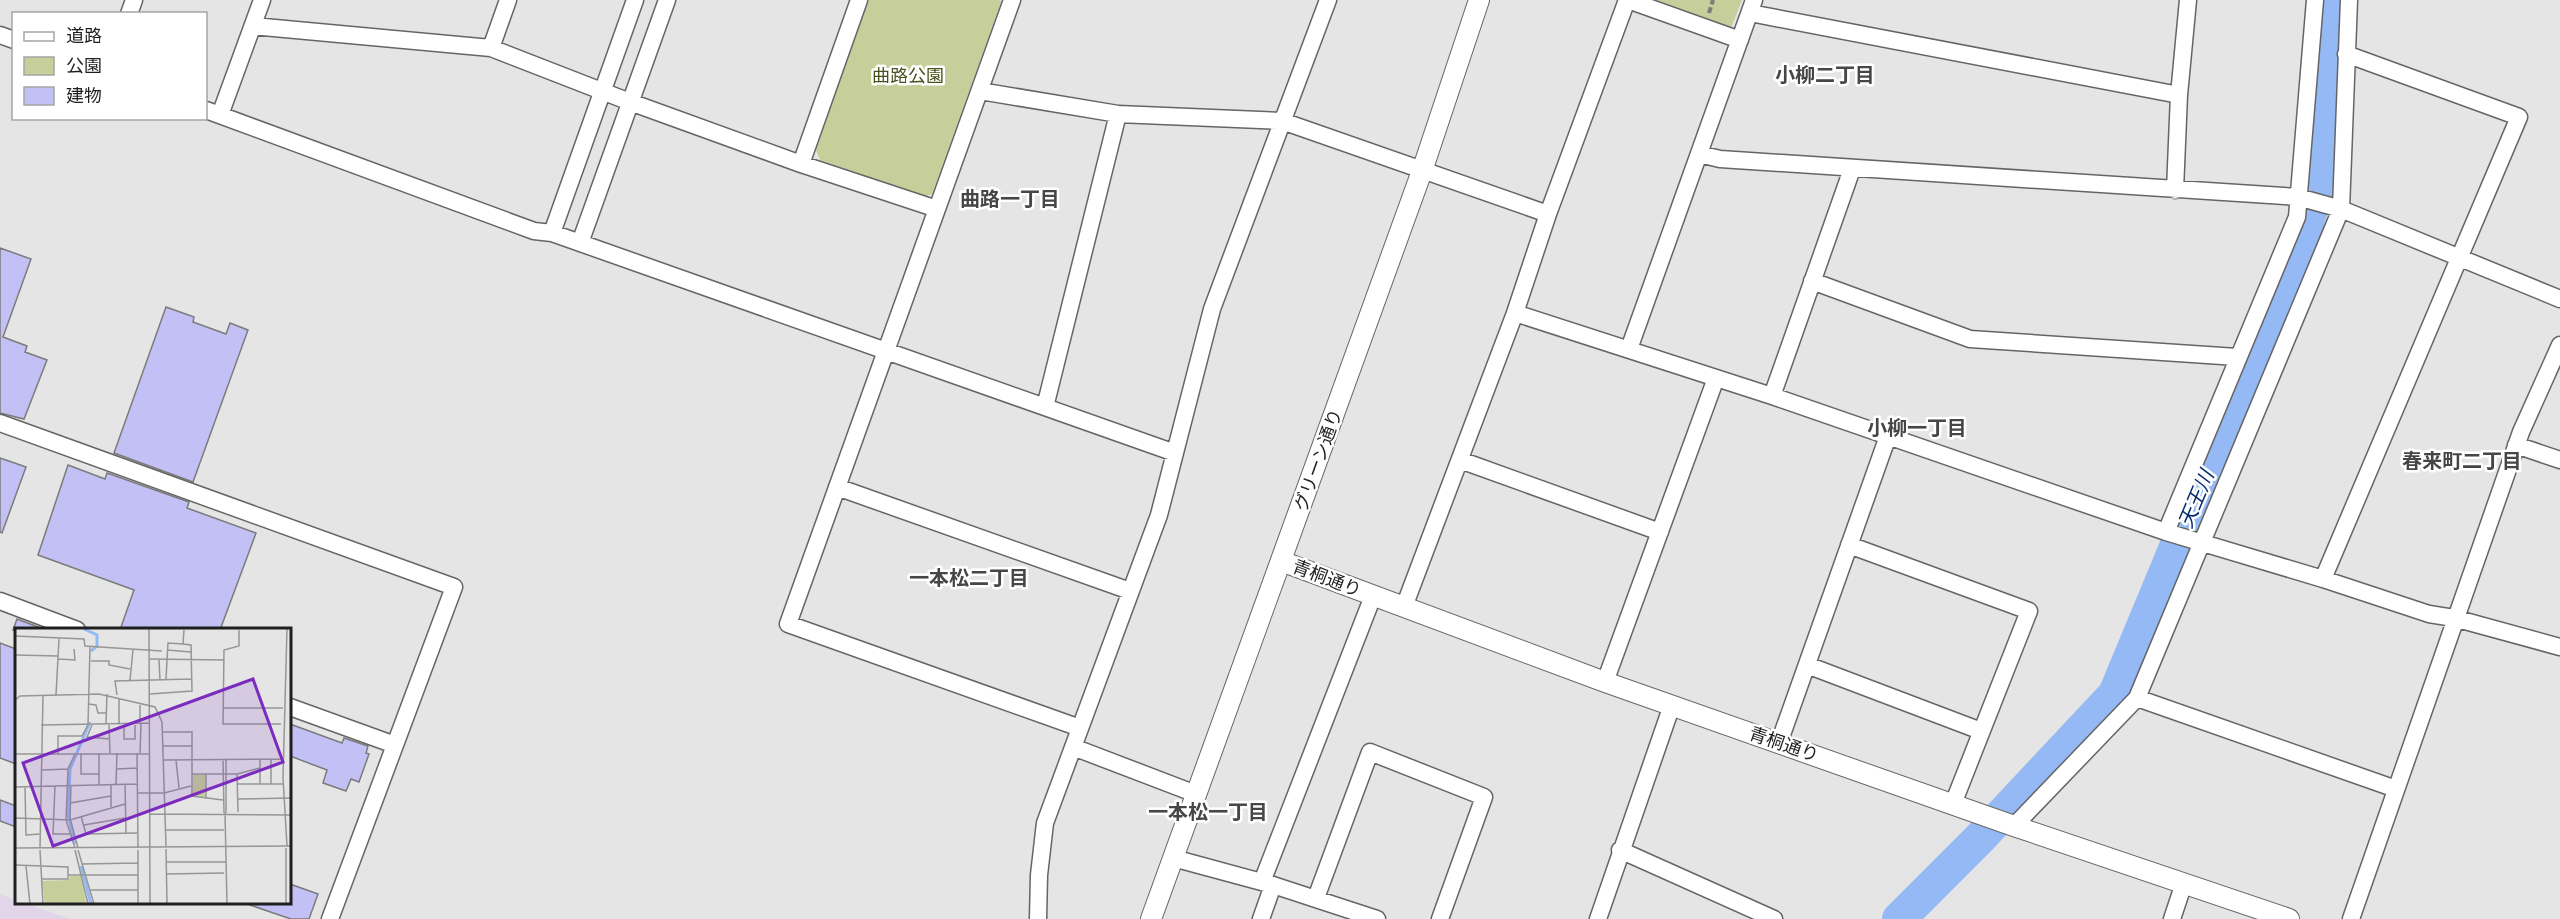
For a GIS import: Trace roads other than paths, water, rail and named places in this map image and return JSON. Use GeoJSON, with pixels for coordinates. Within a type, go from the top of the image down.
{"type":"FeatureCollection","features":[{"type":"Feature","properties":{"kind":"street"},"geometry":{"type":"LineString","coordinates":[[262,0],[253,26],[213,113],[534,231],[552,233],[1175,453]]}},
{"type":"Feature","properties":{"kind":"street"},"geometry":{"type":"LineString","coordinates":[[491,48],[508,0]]}},
{"type":"Feature","properties":{"kind":"street"},"geometry":{"type":"LineString","coordinates":[[552,233],[635,0]]}},
{"type":"Feature","properties":{"kind":"street"},"geometry":{"type":"LineString","coordinates":[[580,243],[667,0]]}},
{"type":"Feature","properties":{"kind":"street"},"geometry":{"type":"LineString","coordinates":[[801,164],[859,0]]}},
{"type":"Feature","properties":{"kind":"street"},"geometry":{"type":"LineString","coordinates":[[1012,0],[788,624],[1080,728]]}},
{"type":"Feature","properties":{"kind":"street"},"geometry":{"type":"LineString","coordinates":[[1038,919],[1039,875],[1045,823],[1159,515],[1212,309],[1328,0]]}},
{"type":"Feature","properties":{"kind":"street","name":"グリーン通り"},"geometry":{"type":"LineString","coordinates":[[1151,919],[1422,171],[1479,0]]}},
{"type":"Feature","properties":{"kind":"street"},"geometry":{"type":"LineString","coordinates":[[1404,608],[1515,313],[1548,214],[1627,0],[1740,40]]}},
{"type":"Feature","properties":{"kind":"street"},"geometry":{"type":"LineString","coordinates":[[2175,190],[2188,0]]}},
{"type":"Feature","properties":{"kind":"street"},"geometry":{"type":"LineString","coordinates":[[2166,532],[2297,217],[2315,0]]}},
{"type":"Feature","properties":{"kind":"street"},"geometry":{"type":"LineString","coordinates":[[2014,826],[2137,698],[2341,209],[2349,0]]}},
{"type":"Feature","properties":{"kind":"street"},"geometry":{"type":"LineString","coordinates":[[1629,349],[1752,7],[2180,95]]}},
{"type":"Feature","properties":{"kind":"street"},"geometry":{"type":"LineString","coordinates":[[253,26],[491,48],[602,92],[801,164],[936,209]]}},
{"type":"Feature","properties":{"kind":"street"},"geometry":{"type":"LineString","coordinates":[[2323,579],[2519,117],[2346,54]]}},
{"type":"Feature","properties":{"kind":"street"},"geometry":{"type":"LineString","coordinates":[[980,91],[1118,114],[1282,121],[1548,214]]}},
{"type":"Feature","properties":{"kind":"street"},"geometry":{"type":"LineString","coordinates":[[1045,407],[1118,114]]}},
{"type":"Feature","properties":{"kind":"street"},"geometry":{"type":"LineString","coordinates":[[1699,154],[1720,159],[1852,169],[2298,197],[2341,209],[2560,299]]}},
{"type":"Feature","properties":{"kind":"street"},"geometry":{"type":"LineString","coordinates":[[1772,396],[1852,169]]}},
{"type":"Feature","properties":{"kind":"street"},"geometry":{"type":"LineString","coordinates":[[1812,281],[1970,339],[2237,357]]}},
{"type":"Feature","properties":{"kind":"street"},"geometry":{"type":"LineString","coordinates":[[1515,313],[1772,396],[2166,532],[2323,579],[2410,609],[2454,618],[2560,647]]}},
{"type":"Feature","properties":{"kind":"street"},"geometry":{"type":"LineString","coordinates":[[2351,919],[2516,444],[2560,345]]}},
{"type":"Feature","properties":{"kind":"street"},"geometry":{"type":"LineString","coordinates":[[1605,682],[1716,378]]}},
{"type":"Feature","properties":{"kind":"street"},"geometry":{"type":"LineString","coordinates":[[0,423],[454,587],[330,919]]}},
{"type":"Feature","properties":{"kind":"street"},"geometry":{"type":"LineString","coordinates":[[1779,743],[1888,436]]}},
{"type":"Feature","properties":{"kind":"street"},"geometry":{"type":"LineString","coordinates":[[2516,444],[2560,460]]}},
{"type":"Feature","properties":{"kind":"street"},"geometry":{"type":"LineString","coordinates":[[1460,460],[1660,532]]}},
{"type":"Feature","properties":{"kind":"street"},"geometry":{"type":"LineString","coordinates":[[837,487],[1130,591]]}},
{"type":"Feature","properties":{"kind":"street"},"geometry":{"type":"LineString","coordinates":[[1850,545],[2029,611],[1953,804]]}},
{"type":"Feature","properties":{"kind":"street","name":"青桐通り"},"geometry":{"type":"LineString","coordinates":[[1281,561],[1605,682],[2014,826],[2289,919]]}},
{"type":"Feature","properties":{"kind":"street"},"geometry":{"type":"LineString","coordinates":[[1261,919],[1268,884],[1373,596]]}},
{"type":"Feature","properties":{"kind":"street"},"geometry":{"type":"LineString","coordinates":[[0,601],[72,628]]}},
{"type":"Feature","properties":{"kind":"street"},"geometry":{"type":"LineString","coordinates":[[1807,665],[1981,731]]}},
{"type":"Feature","properties":{"kind":"street"},"geometry":{"type":"LineString","coordinates":[[2137,698],[2396,789]]}},
{"type":"Feature","properties":{"kind":"street"},"geometry":{"type":"LineString","coordinates":[[1598,919],[1672,705]]}},
{"type":"Feature","properties":{"kind":"street"},"geometry":{"type":"LineString","coordinates":[[291,707],[395,745]]}},
{"type":"Feature","properties":{"kind":"street"},"geometry":{"type":"LineString","coordinates":[[1073,747],[1196,794]]}},
{"type":"Feature","properties":{"kind":"street"},"geometry":{"type":"LineString","coordinates":[[1316,898],[1370,753],[1484,797],[1440,919]]}},
{"type":"Feature","properties":{"kind":"street"},"geometry":{"type":"LineString","coordinates":[[1620,850],[1774,919]]}},
{"type":"Feature","properties":{"kind":"street"},"geometry":{"type":"LineString","coordinates":[[1173,858],[1316,898],[1377,919]]}},
{"type":"Feature","properties":{"kind":"street"},"geometry":{"type":"LineString","coordinates":[[2172,919],[2184,883]]}},
{"type":"Feature","properties":{"kind":"waterway","name":"天王川"},"geometry":{"type":"LineString","coordinates":[[1899,919],[1981,837],[2115,694],[2299,251],[2315,195],[2331,0]]}},
{"type":"Feature","properties":{"kind":"district","name":"小柳二丁目"},"geometry":{"type":"Point","coordinates":[1825,75]}},
{"type":"Feature","properties":{"kind":"district","name":"曲路一丁目"},"geometry":{"type":"Point","coordinates":[1010,199]}},
{"type":"Feature","properties":{"kind":"district","name":"小柳一丁目"},"geometry":{"type":"Point","coordinates":[1917,428]}},
{"type":"Feature","properties":{"kind":"district","name":"春来町二丁目"},"geometry":{"type":"Point","coordinates":[2462,461]}},
{"type":"Feature","properties":{"kind":"district","name":"一本松二丁目"},"geometry":{"type":"Point","coordinates":[969,578]}},
{"type":"Feature","properties":{"kind":"district","name":"一本松一丁目"},"geometry":{"type":"Point","coordinates":[1208,812]}},
{"type":"Feature","properties":{"kind":"park label","name":"曲路公園"},"geometry":{"type":"Point","coordinates":[908,75]}}]}
